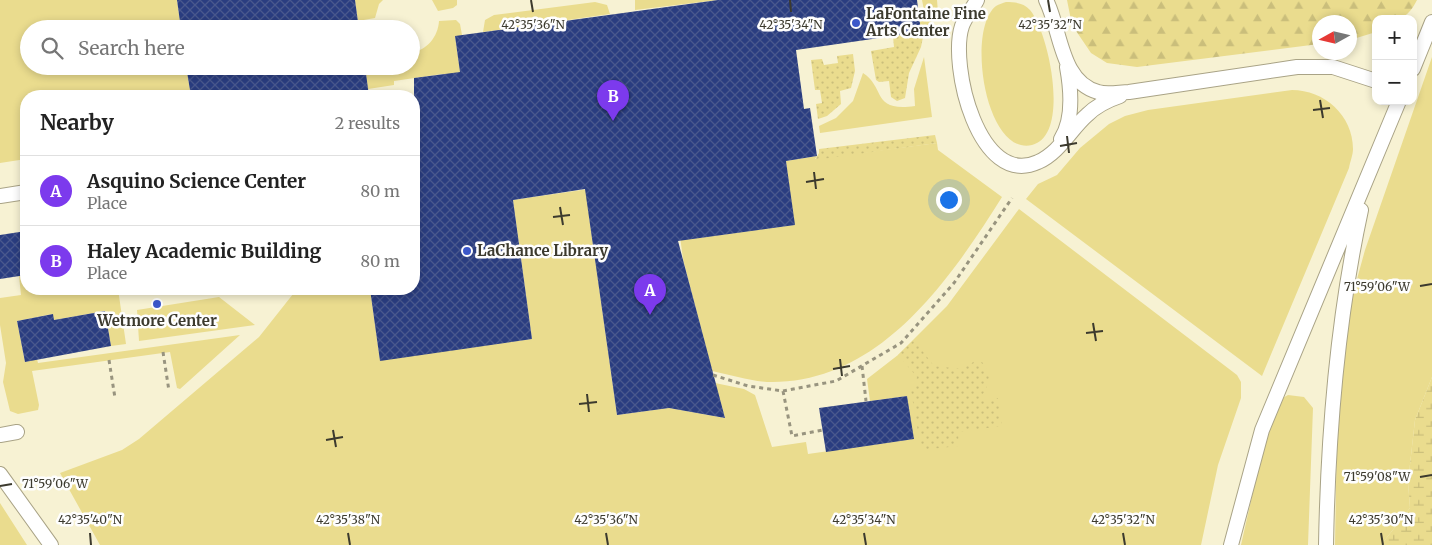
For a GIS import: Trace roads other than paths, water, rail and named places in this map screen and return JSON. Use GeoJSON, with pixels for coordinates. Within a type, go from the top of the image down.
{"type":"FeatureCollection","features":[{"type":"Feature","properties":{"kind":"lane"},"geometry":{"type":"LineString","coordinates":[[977,0],[962,27],[959,59],[965,98],[976,128],[987,145],[1006,161],[1016,165],[1037,163],[1053,152],[1087,114],[1106,101],[1129,92]]}},
{"type":"Feature","properties":{"kind":"lane"},"geometry":{"type":"LineString","coordinates":[[1046,0],[1052,12],[1066,58],[1075,77],[1086,88],[1100,93],[1129,92],[1306,67],[1333,68],[1372,80]]}},
{"type":"Feature","properties":{"kind":"lane"},"geometry":{"type":"LineString","coordinates":[[1417,60],[1432,22]]}},
{"type":"Feature","properties":{"kind":"lane"},"geometry":{"type":"LineString","coordinates":[[1053,152],[1064,134],[1069,117],[1071,96],[1066,58]]}},
{"type":"Feature","properties":{"kind":"lane"},"geometry":{"type":"LineString","coordinates":[[1231,545],[1262,430],[1398,105]]}},
{"type":"Feature","properties":{"kind":"lane"},"geometry":{"type":"LineString","coordinates":[[1326,545],[1330,439],[1337,352],[1348,271],[1368,177]]}},
{"type":"Feature","properties":{"kind":"lane"},"geometry":{"type":"LineString","coordinates":[[0,196],[20,193]]}},
{"type":"Feature","properties":{"kind":"lane"},"geometry":{"type":"LineString","coordinates":[[0,435],[17,432]]}},
{"type":"Feature","properties":{"kind":"lane"},"geometry":{"type":"LineString","coordinates":[[0,474],[51,545]]}},
{"type":"Feature","properties":{"kind":"place","name":"LaFontaine Fine Arts Center"},"geometry":{"type":"Point","coordinates":[856,23]}},
{"type":"Feature","properties":{"kind":"place","name":"Haley Academic Building"},"geometry":{"type":"Point","coordinates":[613,121]}},
{"type":"Feature","properties":{"kind":"place","name":"LaChance Library"},"geometry":{"type":"Point","coordinates":[467,251]}},
{"type":"Feature","properties":{"kind":"place","name":"Wetmore Center"},"geometry":{"type":"Point","coordinates":[157,304]}},
{"type":"Feature","properties":{"kind":"place","name":"Asquino Science Center"},"geometry":{"type":"Point","coordinates":[650,315]}}]}
